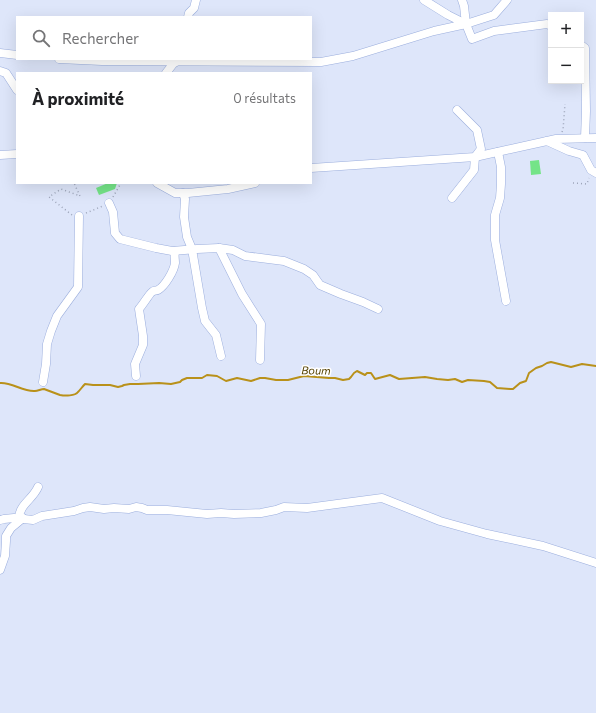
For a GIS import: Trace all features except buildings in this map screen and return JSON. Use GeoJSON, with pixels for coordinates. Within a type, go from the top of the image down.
{"type":"FeatureCollection","features":[{"type":"Feature","properties":{"kind":"street"},"geometry":{"type":"LineString","coordinates":[[188,16],[194,8],[196,0]]}},
{"type":"Feature","properties":{"kind":"street"},"geometry":{"type":"LineString","coordinates":[[424,0],[466,24]]}},
{"type":"Feature","properties":{"kind":"street"},"geometry":{"type":"LineString","coordinates":[[462,0],[466,24],[472,39],[494,31],[548,24]]}},
{"type":"Feature","properties":{"kind":"street"},"geometry":{"type":"LineString","coordinates":[[80,60],[321,62],[353,56],[494,15],[507,0]]}},
{"type":"Feature","properties":{"kind":"street"},"geometry":{"type":"LineString","coordinates":[[584,47],[586,111],[585,138]]}},
{"type":"Feature","properties":{"kind":"street"},"geometry":{"type":"LineString","coordinates":[[0,53],[16,55]]}},
{"type":"Feature","properties":{"kind":"street"},"geometry":{"type":"LineString","coordinates":[[167,72],[176,61]]}},
{"type":"Feature","properties":{"kind":"street"},"geometry":{"type":"LineString","coordinates":[[0,71],[6,74],[16,89]]}},
{"type":"Feature","properties":{"kind":"street"},"geometry":{"type":"LineString","coordinates":[[452,198],[474,170],[475,157],[481,149],[477,130],[457,110]]}},
{"type":"Feature","properties":{"kind":"street"},"geometry":{"type":"LineString","coordinates":[[312,168],[475,157],[556,139],[596,138]]}},
{"type":"Feature","properties":{"kind":"street"},"geometry":{"type":"LineString","coordinates":[[547,141],[569,151],[583,155],[594,171]]}},
{"type":"Feature","properties":{"kind":"street"},"geometry":{"type":"LineString","coordinates":[[498,152],[501,167],[501,184],[500,198],[495,215],[495,240],[506,301]]}},
{"type":"Feature","properties":{"kind":"street"},"geometry":{"type":"LineString","coordinates":[[0,155],[16,154]]}},
{"type":"Feature","properties":{"kind":"street"},"geometry":{"type":"LineString","coordinates":[[159,184],[175,193],[228,189],[250,184]]}},
{"type":"Feature","properties":{"kind":"street"},"geometry":{"type":"LineString","coordinates":[[183,193],[185,199],[184,216],[187,237],[192,249],[198,289],[205,321],[216,335],[221,356]]}},
{"type":"Feature","properties":{"kind":"street"},"geometry":{"type":"LineString","coordinates":[[109,203],[113,212],[115,233],[120,239],[175,251],[219,248],[233,250],[245,256],[284,261],[304,269],[313,275],[320,285],[378,309]]}},
{"type":"Feature","properties":{"kind":"street"},"geometry":{"type":"LineString","coordinates":[[43,382],[47,344],[51,331],[57,316],[78,286],[79,216]]}},
{"type":"Feature","properties":{"kind":"street"},"geometry":{"type":"LineString","coordinates":[[219,248],[242,294],[261,324],[260,360]]}},
{"type":"Feature","properties":{"kind":"street"},"geometry":{"type":"LineString","coordinates":[[136,376],[135,364],[143,345],[139,309],[151,292],[158,289],[166,282],[175,264],[175,251]]}},
{"type":"Feature","properties":{"kind":"street"},"geometry":{"type":"LineString","coordinates":[[21,518],[19,513],[28,499],[36,492],[38,487]]}},
{"type":"Feature","properties":{"kind":"street"},"geometry":{"type":"LineString","coordinates":[[0,520],[21,518],[33,520],[42,516],[90,507],[104,509],[129,509],[136,507],[147,510],[167,510],[207,514],[261,513],[284,507],[307,508],[382,498],[440,521],[487,534],[543,546],[596,563]]}},
{"type":"Feature","properties":{"kind":"street"},"geometry":{"type":"LineString","coordinates":[[0,570],[5,556],[6,536],[11,528],[21,518]]}},
{"type":"Feature","properties":{"kind":"path"},"geometry":{"type":"LineString","coordinates":[[556,139],[563,130],[565,104]]}},
{"type":"Feature","properties":{"kind":"path"},"geometry":{"type":"LineString","coordinates":[[573,183],[588,184],[594,171]]}},
{"type":"Feature","properties":{"kind":"path"},"geometry":{"type":"LineString","coordinates":[[74,184],[80,196],[61,189],[49,197],[74,217],[79,216]]}},
{"type":"Feature","properties":{"kind":"waterway","name":"Boum"},"geometry":{"type":"LineString","coordinates":[[0,383],[9,384],[31,391],[44,389],[67,396],[77,393],[85,384],[110,385],[118,387],[130,384],[171,384],[180,382],[187,378],[202,378],[207,375],[217,376],[226,381],[237,378],[251,381],[260,378],[288,380],[304,376],[343,380],[349,379],[357,371],[365,375],[367,373],[371,373],[375,379],[390,375],[399,379],[425,377],[448,380],[455,379],[462,382],[468,380],[484,381],[490,382],[497,388],[513,389],[520,383],[526,381],[529,373],[547,363],[551,362],[571,367],[582,364],[596,366]]}}]}
